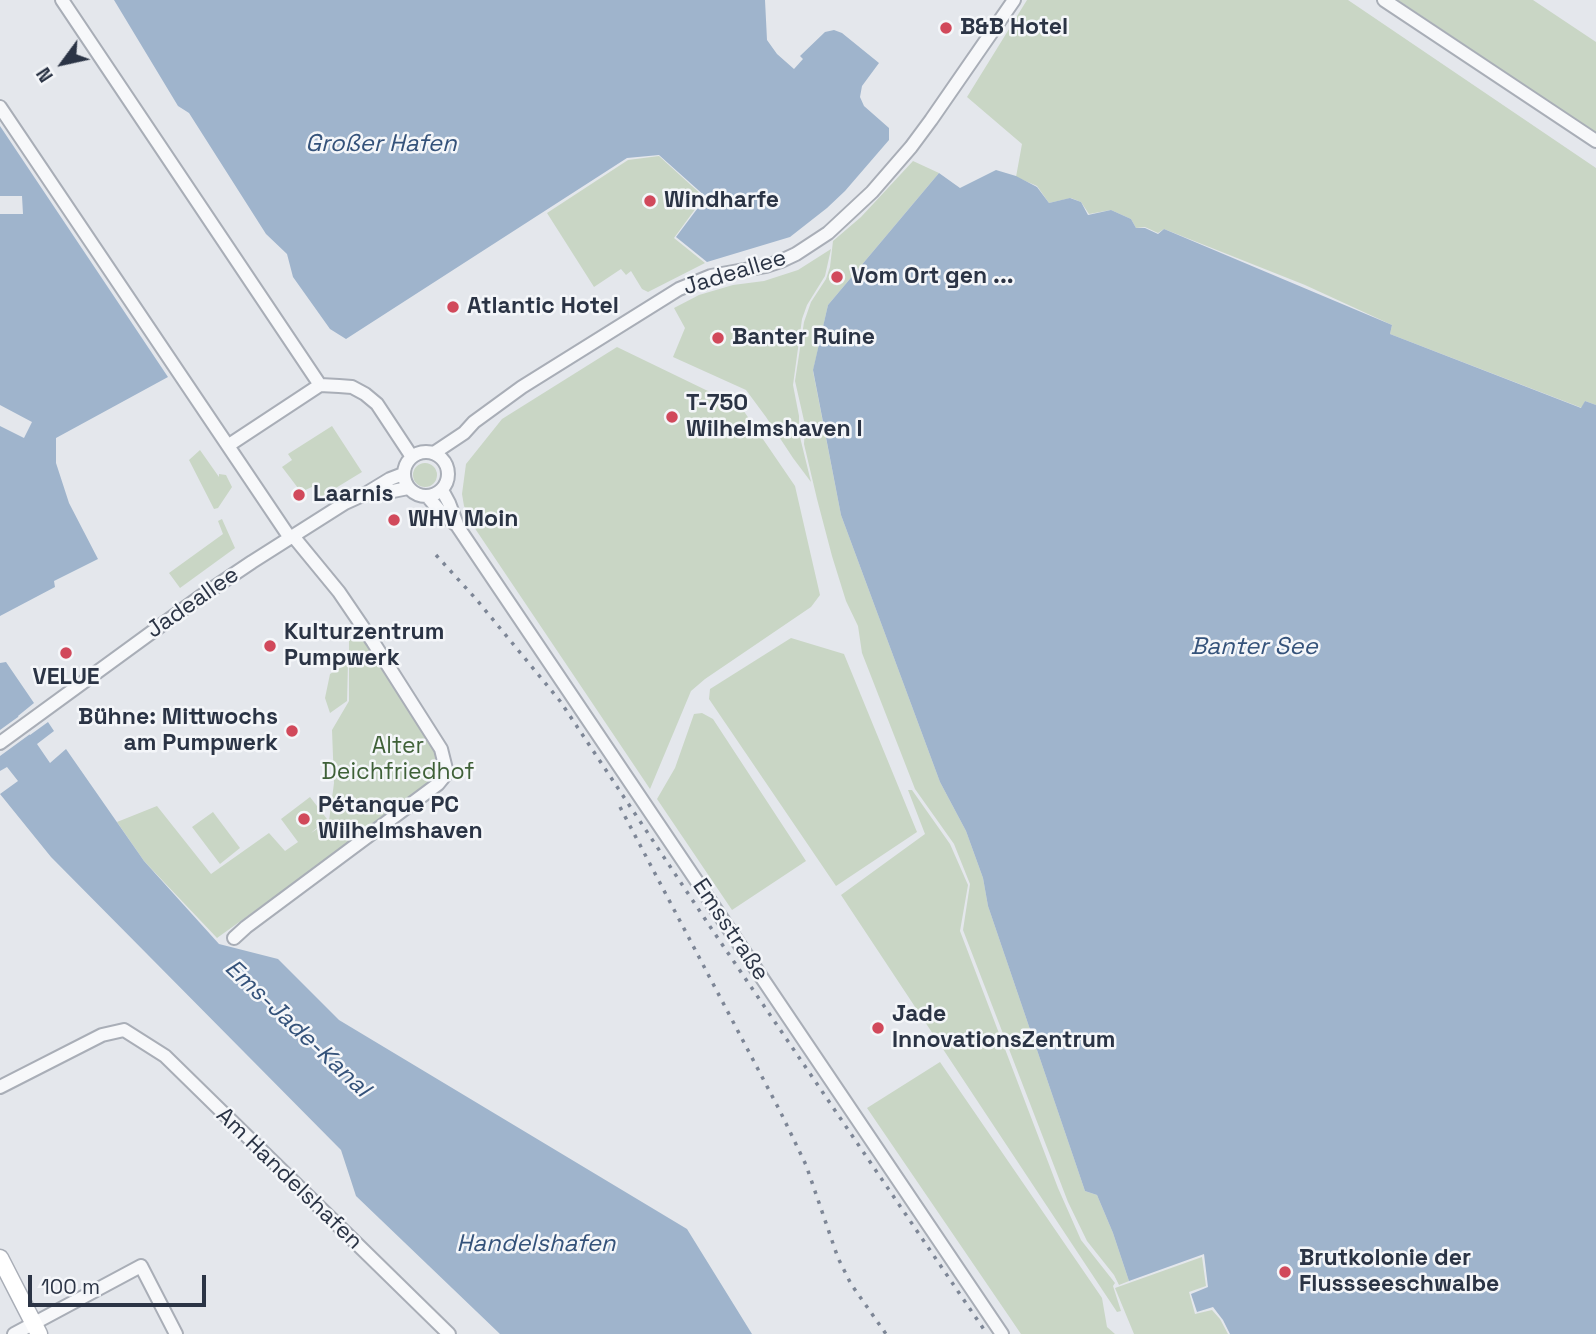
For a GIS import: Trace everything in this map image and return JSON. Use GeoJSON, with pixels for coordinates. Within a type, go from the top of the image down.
{"type":"FeatureCollection","features":[{"type":"Feature","properties":{"kind":"street"},"geometry":{"type":"LineString","coordinates":[[62,0],[320,385]]}},
{"type":"Feature","properties":{"kind":"street","name":"Jadeallee"},"geometry":{"type":"LineString","coordinates":[[446,464],[464,433],[474,422],[522,387],[679,289],[711,276],[781,261],[828,233],[872,192],[911,147],[1014,0]]}},
{"type":"Feature","properties":{"kind":"street"},"geometry":{"type":"LineString","coordinates":[[1384,0],[1596,141]]}},
{"type":"Feature","properties":{"kind":"street"},"geometry":{"type":"LineString","coordinates":[[0,107],[292,537],[339,592],[441,749],[447,773],[438,784],[234,938]]}},
{"type":"Feature","properties":{"kind":"street"},"geometry":{"type":"LineString","coordinates":[[229,445],[320,385],[352,387],[377,404],[412,457]]}},
{"type":"Feature","properties":{"kind":"street","name":"Jadeallee"},"geometry":{"type":"LineString","coordinates":[[433,453],[464,433]]}},
{"type":"Feature","properties":{"kind":"street"},"geometry":{"type":"LineString","coordinates":[[422,452],[433,453],[446,464],[448,478],[438,494],[428,497],[416,495],[408,488],[403,474],[404,467],[412,457],[422,452]]}},
{"type":"Feature","properties":{"kind":"street","name":"Jadeallee"},"geometry":{"type":"LineString","coordinates":[[0,743],[200,597],[345,503],[403,474]]}},
{"type":"Feature","properties":{"kind":"street","name":"Jadeallee"},"geometry":{"type":"LineString","coordinates":[[367,493],[408,488]]}},
{"type":"Feature","properties":{"kind":"street","name":"Emsstraße"},"geometry":{"type":"LineString","coordinates":[[442,490],[458,527],[1002,1334]]}},
{"type":"Feature","properties":{"kind":"street","name":"Emsstraße"},"geometry":{"type":"LineString","coordinates":[[428,497],[458,527]]}},
{"type":"Feature","properties":{"kind":"street","name":"Am Handelshafen"},"geometry":{"type":"LineString","coordinates":[[0,1087],[102,1035],[124,1030],[165,1056],[449,1334]]}},
{"type":"Feature","properties":{"kind":"street"},"geometry":{"type":"LineString","coordinates":[[0,1258],[36,1329]]}},
{"type":"Feature","properties":{"kind":"street"},"geometry":{"type":"LineString","coordinates":[[14,1334],[36,1329],[141,1266],[176,1334]]}},
{"type":"Feature","properties":{"kind":"green space"},"geometry":{"type":"Polygon","coordinates":[[[1027,0],[1348,0],[1596,168],[1596,405],[1585,401],[1582,408],[1390,334],[1392,325],[1305,285],[1164,229],[1158,233],[1145,227],[1136,228],[1131,219],[1111,210],[1089,214],[1081,202],[1071,198],[1049,203],[1037,186],[1016,177],[1022,144],[967,97],[1027,0]]]}},
{"type":"Feature","properties":{"kind":"green space"},"geometry":{"type":"Polygon","coordinates":[[[1398,0],[1533,0],[1596,42],[1596,133],[1398,0]]]}},
{"type":"Feature","properties":{"kind":"green space"},"geometry":{"type":"Polygon","coordinates":[[[659,156],[704,197],[674,238],[705,263],[648,292],[642,289],[631,271],[626,275],[621,269],[594,287],[547,213],[628,160],[659,156]]]}},
{"type":"Feature","properties":{"kind":"green space"},"geometry":{"type":"Polygon","coordinates":[[[913,161],[939,173],[828,305],[813,371],[841,515],[940,782],[966,831],[983,878],[988,906],[1085,1191],[1097,1195],[1113,1233],[1129,1281],[1119,1285],[1087,1241],[1068,1202],[963,930],[970,884],[954,844],[915,789],[862,653],[858,626],[846,601],[832,556],[804,444],[805,425],[795,381],[804,322],[811,302],[826,279],[833,241],[861,217],[913,161]]]}},
{"type":"Feature","properties":{"kind":"green space"},"geometry":{"type":"Polygon","coordinates":[[[831,249],[825,276],[807,305],[802,319],[793,385],[799,416],[799,433],[811,482],[746,390],[673,357],[685,328],[674,308],[699,295],[733,285],[764,281],[798,270],[831,249]]]}},
{"type":"Feature","properties":{"kind":"green space"},"geometry":{"type":"Polygon","coordinates":[[[617,347],[741,407],[795,486],[820,595],[811,607],[691,691],[650,789],[476,530],[464,506],[462,494],[466,464],[502,419],[617,347]]]}},
{"type":"Feature","properties":{"kind":"green space"},"geometry":{"type":"Polygon","coordinates":[[[332,426],[362,472],[321,497],[314,486],[301,492],[282,467],[292,460],[288,454],[332,426]]]}},
{"type":"Feature","properties":{"kind":"green space"},"geometry":{"type":"Polygon","coordinates":[[[200,450],[219,477],[219,474],[226,475],[232,487],[218,508],[214,509],[189,460],[200,450]]]}},
{"type":"Feature","properties":{"kind":"green space"},"geometry":{"type":"Polygon","coordinates":[[[425,463],[434,466],[437,475],[434,484],[425,487],[416,484],[413,475],[416,466],[425,463]]]}},
{"type":"Feature","properties":{"kind":"green space"},"geometry":{"type":"Polygon","coordinates":[[[222,519],[235,548],[180,588],[169,573],[223,534],[218,521],[222,519]]]}},
{"type":"Feature","properties":{"kind":"green space","name":"Alter Deichfriedhof"},"geometry":{"type":"Polygon","coordinates":[[[358,632],[437,749],[443,770],[433,783],[217,938],[144,861],[117,822],[157,806],[211,874],[269,833],[285,851],[298,842],[281,819],[310,797],[327,819],[311,833],[329,821],[334,783],[332,730],[349,701],[349,641],[358,632]]]}},
{"type":"Feature","properties":{"kind":"green space"},"geometry":{"type":"Polygon","coordinates":[[[791,638],[844,654],[917,832],[836,886],[709,699],[710,689],[791,638]]]}},
{"type":"Feature","properties":{"kind":"green space"},"geometry":{"type":"Polygon","coordinates":[[[348,663],[347,701],[330,713],[325,698],[330,674],[348,663]]]}},
{"type":"Feature","properties":{"kind":"green space"},"geometry":{"type":"Polygon","coordinates":[[[702,713],[713,719],[806,861],[732,910],[657,799],[675,768],[694,714],[702,713]]]}},
{"type":"Feature","properties":{"kind":"green space"},"geometry":{"type":"Polygon","coordinates":[[[908,790],[912,790],[950,844],[968,885],[960,931],[1058,1188],[1081,1240],[1115,1283],[1113,1286],[1121,1311],[1117,1312],[841,895],[925,834],[908,790]]]}},
{"type":"Feature","properties":{"kind":"green space"},"geometry":{"type":"Polygon","coordinates":[[[213,812],[240,848],[220,864],[192,827],[213,812]]]}},
{"type":"Feature","properties":{"kind":"green space"},"geometry":{"type":"Polygon","coordinates":[[[940,1062],[1102,1298],[1107,1327],[1115,1334],[1021,1334],[867,1108],[940,1062]]]}},
{"type":"Feature","properties":{"kind":"green space"},"geometry":{"type":"Polygon","coordinates":[[[1202,1257],[1206,1286],[1189,1292],[1195,1314],[1212,1310],[1228,1334],[1134,1334],[1115,1288],[1202,1257]]]}},
{"type":"Feature","properties":{"kind":"water","name":"Großer Hafen"},"geometry":{"type":"Polygon","coordinates":[[[114,0],[765,0],[767,40],[777,54],[794,69],[803,59],[800,56],[825,32],[834,30],[842,33],[879,63],[862,86],[860,97],[864,106],[889,128],[889,140],[845,191],[790,237],[707,262],[676,237],[706,197],[659,155],[627,158],[346,339],[330,329],[293,277],[287,254],[266,234],[189,113],[178,106],[114,0]]]}},
{"type":"Feature","properties":{"kind":"water"},"geometry":{"type":"Polygon","coordinates":[[[0,126],[168,377],[56,438],[56,463],[69,503],[98,559],[54,581],[55,587],[0,616],[0,426],[24,438],[32,422],[0,405],[0,214],[23,214],[22,196],[0,196],[0,126]]]}},
{"type":"Feature","properties":{"kind":"water","name":"Banter See"},"geometry":{"type":"Polygon","coordinates":[[[996,170],[1016,176],[1037,187],[1049,203],[1070,198],[1081,202],[1088,215],[1111,210],[1131,219],[1136,228],[1145,228],[1158,234],[1164,229],[1392,325],[1390,334],[1581,408],[1585,401],[1596,405],[1596,1334],[1230,1334],[1213,1307],[1197,1312],[1191,1294],[1208,1287],[1204,1254],[1129,1281],[1097,1195],[1085,1191],[988,906],[983,878],[966,831],[940,782],[841,515],[813,370],[828,305],[939,173],[960,188],[996,170]]]}},
{"type":"Feature","properties":{"kind":"water","name":"Handelshafen"},"geometry":{"type":"Polygon","coordinates":[[[6,662],[34,703],[18,716],[30,735],[48,722],[54,731],[37,744],[50,763],[66,749],[144,861],[219,944],[278,959],[339,1020],[687,1229],[752,1334],[500,1334],[356,1196],[341,1150],[51,857],[0,794],[18,781],[7,767],[0,771],[0,663],[6,662]]]}},
{"type":"Feature","properties":{"kind":"pier"},"geometry":{"type":"Polygon","coordinates":[[[36,704],[22,716],[31,730],[46,719],[48,721],[0,756],[0,730],[36,704]]]}},
{"type":"Feature","properties":{"kind":"railway"},"geometry":{"type":"LineString","coordinates":[[436,555],[560,701],[987,1334]]}},
{"type":"Feature","properties":{"kind":"railway"},"geometry":{"type":"LineString","coordinates":[[620,807],[780,1111],[806,1165],[838,1258],[851,1284],[886,1334]]}},
{"type":"Feature","properties":{"kind":"place","name":"B&B Hotel"},"geometry":{"type":"Point","coordinates":[946,28]}},
{"type":"Feature","properties":{"kind":"place","name":"Windharfe"},"geometry":{"type":"Point","coordinates":[650,201]}},
{"type":"Feature","properties":{"kind":"place","name":"Vom Ort gen ..."},"geometry":{"type":"Point","coordinates":[837,277]}},
{"type":"Feature","properties":{"kind":"place","name":"Atlantic Hotel"},"geometry":{"type":"Point","coordinates":[453,307]}},
{"type":"Feature","properties":{"kind":"place","name":"Banter Ruine"},"geometry":{"type":"Point","coordinates":[718,338]}},
{"type":"Feature","properties":{"kind":"place","name":"T-750 Wilhelmshaven I"},"geometry":{"type":"Point","coordinates":[672,417]}},
{"type":"Feature","properties":{"kind":"place","name":"Laarnis"},"geometry":{"type":"Point","coordinates":[299,495]}},
{"type":"Feature","properties":{"kind":"place","name":"WHV Moin"},"geometry":{"type":"Point","coordinates":[394,520]}},
{"type":"Feature","properties":{"kind":"place","name":"Kulturzentrum Pumpwerk"},"geometry":{"type":"Point","coordinates":[270,646]}},
{"type":"Feature","properties":{"kind":"place","name":"VELUE"},"geometry":{"type":"Point","coordinates":[66,653]}},
{"type":"Feature","properties":{"kind":"place","name":"Bühne: Mittwochs am Pumpwerk"},"geometry":{"type":"Point","coordinates":[292,731]}},
{"type":"Feature","properties":{"kind":"place","name":"Pétanque PC Wilhelmshaven"},"geometry":{"type":"Point","coordinates":[304,819]}},
{"type":"Feature","properties":{"kind":"place","name":"Jade InnovationsZentrum"},"geometry":{"type":"Point","coordinates":[878,1028]}},
{"type":"Feature","properties":{"kind":"place","name":"Brutkolonie der Flussseeschwalbe"},"geometry":{"type":"Point","coordinates":[1285,1272]}},
{"type":"Feature","properties":{"kind":"water label","name":"Ems-Jade-Kanal"},"geometry":{"type":"Point","coordinates":[297,1029]}}]}
